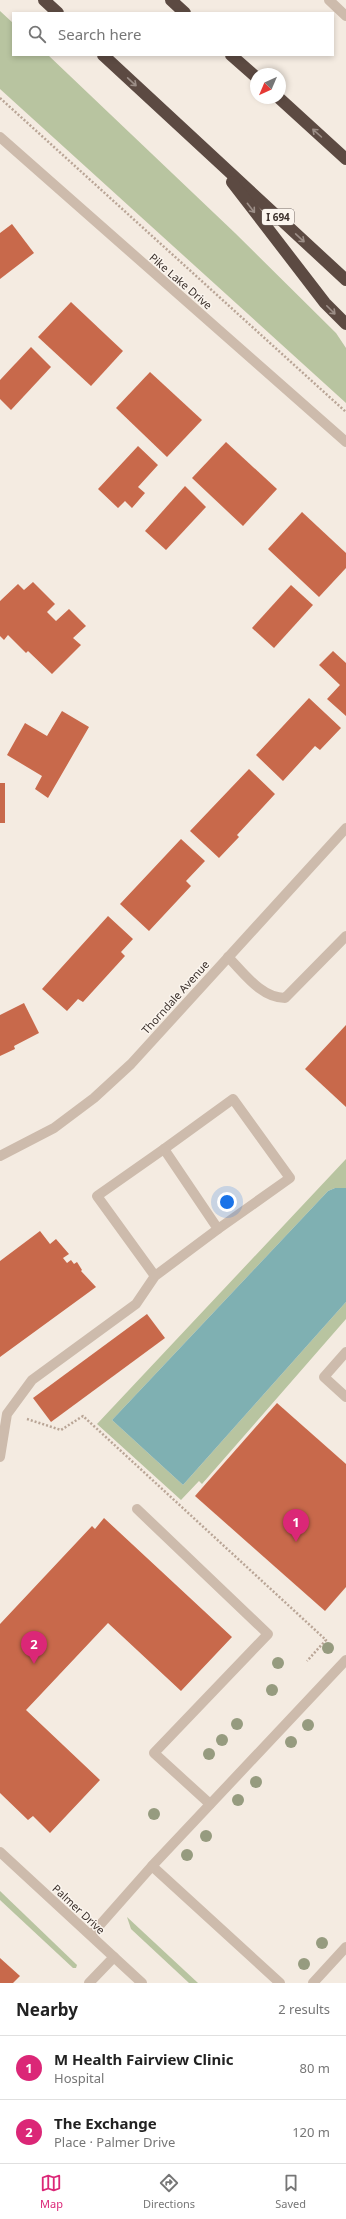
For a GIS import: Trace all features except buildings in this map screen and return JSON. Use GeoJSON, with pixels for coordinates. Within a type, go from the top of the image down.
{"type":"FeatureCollection","features":[{"type":"Feature","properties":{"kind":"highway"},"geometry":{"type":"LineString","coordinates":[[44,0],[57,12]]}},
{"type":"Feature","properties":{"kind":"highway"},"geometry":{"type":"LineString","coordinates":[[171,0],[184,12]]}},
{"type":"Feature","properties":{"kind":"highway","name":"I 694"},"geometry":{"type":"LineString","coordinates":[[104,56],[346,280]]}},
{"type":"Feature","properties":{"kind":"highway"},"geometry":{"type":"LineString","coordinates":[[232,56],[250,72]]}},
{"type":"Feature","properties":{"kind":"highway"},"geometry":{"type":"LineString","coordinates":[[286,104],[346,159]]}},
{"type":"Feature","properties":{"kind":"highway"},"geometry":{"type":"LineString","coordinates":[[210,155],[325,303],[346,324]]}},
{"type":"Feature","properties":{"kind":"street"},"geometry":{"type":"LineString","coordinates":[[329,0],[346,16]]}},
{"type":"Feature","properties":{"kind":"street","name":"Pike Lake Drive"},"geometry":{"type":"LineString","coordinates":[[0,137],[346,442]]}},
{"type":"Feature","properties":{"kind":"street","name":"Thorndale Avenue"},"geometry":{"type":"LineString","coordinates":[[0,1156],[54,1128],[94,1098],[131,1064],[346,828]]}},
{"type":"Feature","properties":{"kind":"street"},"geometry":{"type":"LineString","coordinates":[[228,957],[265,994],[275,998],[285,998],[346,936]]}},
{"type":"Feature","properties":{"kind":"street"},"geometry":{"type":"LineString","coordinates":[[0,1457],[7,1414],[32,1380],[136,1304],[155,1276],[290,1178],[233,1100],[97,1196],[155,1276]]}},
{"type":"Feature","properties":{"kind":"street"},"geometry":{"type":"LineString","coordinates":[[164,1149],[218,1229]]}},
{"type":"Feature","properties":{"kind":"street"},"geometry":{"type":"LineString","coordinates":[[346,1352],[324,1377],[346,1397]]}},
{"type":"Feature","properties":{"kind":"street"},"geometry":{"type":"LineString","coordinates":[[137,1509],[268,1634],[154,1753],[210,1804]]}},
{"type":"Feature","properties":{"kind":"street"},"geometry":{"type":"LineString","coordinates":[[91,1935],[152,1866],[346,1660]]}},
{"type":"Feature","properties":{"kind":"street","name":"Palmer Drive"},"geometry":{"type":"LineString","coordinates":[[0,1852],[142,1983]]}},
{"type":"Feature","properties":{"kind":"street"},"geometry":{"type":"LineString","coordinates":[[152,1866],[280,1983]]}},
{"type":"Feature","properties":{"kind":"street"},"geometry":{"type":"LineString","coordinates":[[313,1983],[346,1947]]}},
{"type":"Feature","properties":{"kind":"street"},"geometry":{"type":"LineString","coordinates":[[89,1983],[114,1957]]}},
{"type":"Feature","properties":{"kind":"path"},"geometry":{"type":"LineString","coordinates":[[0,98],[346,412]]}},
{"type":"Feature","properties":{"kind":"path"},"geometry":{"type":"LineString","coordinates":[[7,1414],[61,1430],[83,1416],[326,1640],[307,1661]]}},
{"type":"Feature","properties":{"kind":"green space"},"geometry":{"type":"Polygon","coordinates":[[[0,11],[12,22],[12,56],[49,56],[235,233],[336,333],[346,348],[346,403],[0,89],[0,11]]]}},
{"type":"Feature","properties":{"kind":"green space"},"geometry":{"type":"Polygon","coordinates":[[[346,1159],[346,1188],[335,1188],[328,1191],[112,1420],[183,1485],[346,1302],[346,1319],[202,1484],[199,1481],[181,1500],[97,1424],[346,1159]]]}},
{"type":"Feature","properties":{"kind":"green space"},"geometry":{"type":"Polygon","coordinates":[[[0,1891],[77,1965],[76,1968],[73,1968],[0,1900],[0,1891]]]}},
{"type":"Feature","properties":{"kind":"green space"},"geometry":{"type":"Polygon","coordinates":[[[127,1917],[198,1983],[189,1983],[131,1929],[127,1917]]]}},
{"type":"Feature","properties":{"kind":"water"},"geometry":{"type":"Polygon","coordinates":[[[335,1188],[346,1188],[346,1302],[183,1485],[112,1420],[328,1191],[335,1188]]]}},
{"type":"Feature","properties":{"kind":"place","name":"M Health Fairview Clinic"},"geometry":{"type":"Point","coordinates":[296,1542]}},
{"type":"Feature","properties":{"kind":"place","name":"The Exchange"},"geometry":{"type":"Point","coordinates":[34,1664]}}]}
